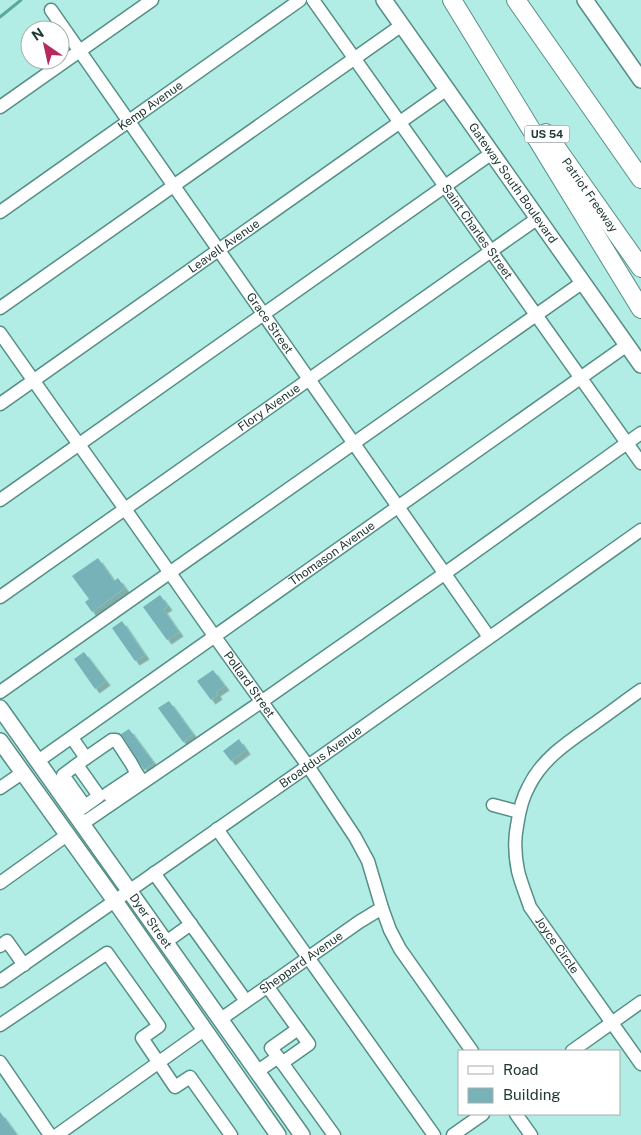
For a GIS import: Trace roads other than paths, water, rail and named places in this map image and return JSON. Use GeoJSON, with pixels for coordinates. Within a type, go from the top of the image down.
{"type":"FeatureCollection","features":[{"type":"Feature","properties":{"kind":"highway","name":"Patriot Freeway"},"geometry":{"type":"LineString","coordinates":[[452,0],[641,268]]}},
{"type":"Feature","properties":{"kind":"highway"},"geometry":{"type":"LineString","coordinates":[[452,0],[641,309]]}},
{"type":"Feature","properties":{"kind":"highway"},"geometry":{"type":"LineString","coordinates":[[516,0],[641,179]]}},
{"type":"Feature","properties":{"kind":"main road","name":"Gateway South Boulevard"},"geometry":{"type":"LineString","coordinates":[[384,0],[641,365]]}},
{"type":"Feature","properties":{"kind":"main road"},"geometry":{"type":"LineString","coordinates":[[585,0],[641,80]]}},
{"type":"Feature","properties":{"kind":"main road","name":"Dyer Street"},"geometry":{"type":"LineString","coordinates":[[0,708],[38,762],[64,787],[130,891],[302,1135]]}},
{"type":"Feature","properties":{"kind":"main road","name":"Dyer Street"},"geometry":{"type":"LineString","coordinates":[[0,741],[115,901],[278,1135]]}},
{"type":"Feature","properties":{"kind":"main road"},"geometry":{"type":"LineString","coordinates":[[204,1030],[210,1028],[216,1030],[242,1063],[258,1071]]}},
{"type":"Feature","properties":{"kind":"street"},"geometry":{"type":"LineString","coordinates":[[0,107],[152,0]]}},
{"type":"Feature","properties":{"kind":"street","name":"Kemp Avenue"},"geometry":{"type":"LineString","coordinates":[[0,212],[300,0]]}},
{"type":"Feature","properties":{"kind":"street","name":"Saint Charles Street"},"geometry":{"type":"LineString","coordinates":[[313,0],[641,463]]}},
{"type":"Feature","properties":{"kind":"street","name":"Grace Street"},"geometry":{"type":"LineString","coordinates":[[51,10],[489,637]]}},
{"type":"Feature","properties":{"kind":"street"},"geometry":{"type":"LineString","coordinates":[[0,308],[402,25]]}},
{"type":"Feature","properties":{"kind":"street","name":"Leavell Avenue"},"geometry":{"type":"LineString","coordinates":[[0,404],[447,89]]}},
{"type":"Feature","properties":{"kind":"street"},"geometry":{"type":"LineString","coordinates":[[0,500],[492,153]]}},
{"type":"Feature","properties":{"kind":"street","name":"Flory Avenue"},"geometry":{"type":"LineString","coordinates":[[0,597],[538,218]]}},
{"type":"Feature","properties":{"kind":"street"},"geometry":{"type":"LineString","coordinates":[[0,692],[583,282]]}},
{"type":"Feature","properties":{"kind":"street","name":"Pollard Street"},"geometry":{"type":"LineString","coordinates":[[0,332],[308,766],[355,837],[368,861],[382,908],[390,930],[400,949],[471,1050]]}},
{"type":"Feature","properties":{"kind":"street","name":"Thomason Avenue"},"geometry":{"type":"LineString","coordinates":[[38,762],[627,345]]}},
{"type":"Feature","properties":{"kind":"street"},"geometry":{"type":"LineString","coordinates":[[81,814],[262,702],[641,433]]}},
{"type":"Feature","properties":{"kind":"street","name":"Broaddus Avenue"},"geometry":{"type":"LineString","coordinates":[[0,981],[641,530]]}},
{"type":"Feature","properties":{"kind":"street","name":"Joyce Circle"},"geometry":{"type":"LineString","coordinates":[[641,690],[564,745],[547,761],[529,785],[519,812],[515,836],[515,855],[521,884],[530,907],[641,1064]]}},
{"type":"Feature","properties":{"kind":"street"},"geometry":{"type":"LineString","coordinates":[[72,738],[81,762],[106,798]]}},
{"type":"Feature","properties":{"kind":"street"},"geometry":{"type":"LineString","coordinates":[[64,787],[63,775],[112,740],[116,740],[140,778]]}},
{"type":"Feature","properties":{"kind":"street"},"geometry":{"type":"LineString","coordinates":[[0,788],[22,773]]}},
{"type":"Feature","properties":{"kind":"street"},"geometry":{"type":"LineString","coordinates":[[81,814],[106,798]]}},
{"type":"Feature","properties":{"kind":"street"},"geometry":{"type":"LineString","coordinates":[[493,805],[519,812]]}},
{"type":"Feature","properties":{"kind":"street"},"geometry":{"type":"LineString","coordinates":[[217,830],[434,1135]]}},
{"type":"Feature","properties":{"kind":"street"},"geometry":{"type":"LineString","coordinates":[[0,882],[67,835]]}},
{"type":"Feature","properties":{"kind":"street"},"geometry":{"type":"LineString","coordinates":[[154,873],[246,1001]]}},
{"type":"Feature","properties":{"kind":"street","name":"Sheppard Avenue"},"geometry":{"type":"LineString","coordinates":[[221,1019],[308,957],[382,908]]}},
{"type":"Feature","properties":{"kind":"street"},"geometry":{"type":"LineString","coordinates":[[166,942],[191,924]]}},
{"type":"Feature","properties":{"kind":"street"},"geometry":{"type":"LineString","coordinates":[[0,946],[8,941],[24,964]]}},
{"type":"Feature","properties":{"kind":"street"},"geometry":{"type":"LineString","coordinates":[[0,1025],[107,953],[159,1026],[142,1038],[158,1063],[175,1087],[190,1077],[231,1135]]}},
{"type":"Feature","properties":{"kind":"street"},"geometry":{"type":"LineString","coordinates":[[258,1071],[309,1044],[267,986]]}},
{"type":"Feature","properties":{"kind":"street"},"geometry":{"type":"LineString","coordinates":[[573,1050],[641,1002]]}},
{"type":"Feature","properties":{"kind":"street"},"geometry":{"type":"LineString","coordinates":[[298,1029],[271,1048],[334,1135]]}},
{"type":"Feature","properties":{"kind":"street"},"geometry":{"type":"LineString","coordinates":[[57,1135],[204,1030]]}},
{"type":"Feature","properties":{"kind":"street"},"geometry":{"type":"LineString","coordinates":[[0,1062],[50,1135]]}},
{"type":"Feature","properties":{"kind":"street"},"geometry":{"type":"LineString","coordinates":[[453,1135],[482,1115]]}},
{"type":"Feature","properties":{"kind":"street"},"geometry":{"type":"LineString","coordinates":[[517,1115],[531,1135]]}},
{"type":"Feature","properties":{"kind":"waterway"},"geometry":{"type":"LineString","coordinates":[[0,17],[21,0]]}}]}
